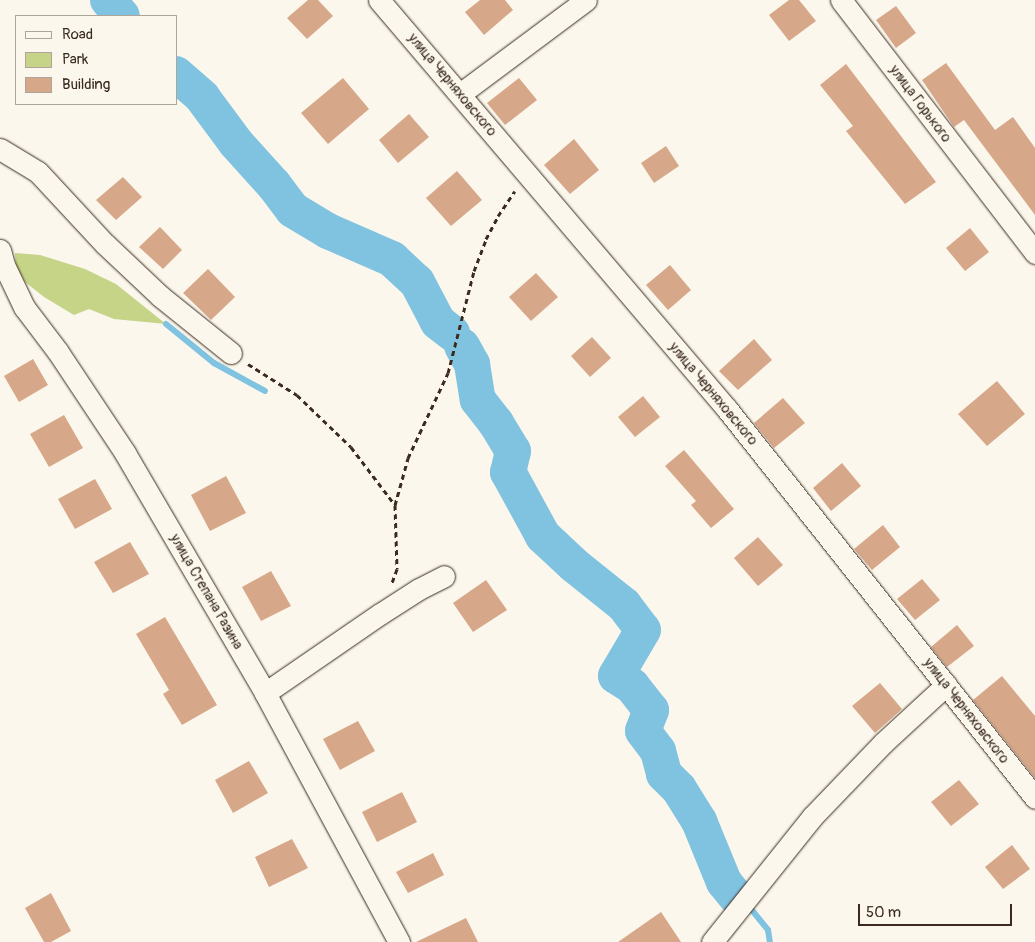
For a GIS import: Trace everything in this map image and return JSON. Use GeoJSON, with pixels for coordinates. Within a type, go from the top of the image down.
{"type":"FeatureCollection","features":[{"type":"Feature","properties":{"kind":"street","name":"улица Черняховского"},"geometry":{"type":"LineString","coordinates":[[379,0],[727,409],[1035,798]]}},
{"type":"Feature","properties":{"kind":"street"},"geometry":{"type":"LineString","coordinates":[[460,94],[586,0]]}},
{"type":"Feature","properties":{"kind":"street","name":"улица Горького"},"geometry":{"type":"LineString","coordinates":[[841,0],[999,208],[1035,252]]}},
{"type":"Feature","properties":{"kind":"street"},"geometry":{"type":"LineString","coordinates":[[0,148],[0,155]]}},
{"type":"Feature","properties":{"kind":"street"},"geometry":{"type":"LineString","coordinates":[[0,148],[38,172],[105,244],[160,296],[231,353]]}},
{"type":"Feature","properties":{"kind":"street","name":"улица Степана Разина"},"geometry":{"type":"LineString","coordinates":[[2,258],[24,307],[58,352],[125,453],[265,693],[399,942]]}},
{"type":"Feature","properties":{"kind":"street"},"geometry":{"type":"LineString","coordinates":[[265,693],[380,614],[419,589],[444,576]]}},
{"type":"Feature","properties":{"kind":"street"},"geometry":{"type":"LineString","coordinates":[[712,942],[723,932],[812,817],[883,743],[946,685]]}},
{"type":"Feature","properties":{"kind":"path"},"geometry":{"type":"LineString","coordinates":[[380,614],[397,569],[395,505],[408,458],[448,373],[472,279],[486,239],[498,216],[528,175]]}},
{"type":"Feature","properties":{"kind":"path"},"geometry":{"type":"LineString","coordinates":[[231,353],[298,395],[351,447],[395,505]]}},
{"type":"Feature","properties":{"kind":"green space"},"geometry":{"type":"Polygon","coordinates":[[[15,253],[40,255],[85,269],[116,284],[166,324],[114,319],[89,309],[74,315],[44,297],[25,282],[16,269],[15,253]]]}},
{"type":"Feature","properties":{"kind":"building"},"geometry":{"type":"Polygon","coordinates":[[[308,0],[318,0],[333,16],[307,39],[287,18],[308,0]]]}},
{"type":"Feature","properties":{"kind":"building"},"geometry":{"type":"Polygon","coordinates":[[[480,0],[505,0],[513,10],[484,35],[465,12],[480,0]]]}},
{"type":"Feature","properties":{"kind":"building"},"geometry":{"type":"Polygon","coordinates":[[[789,0],[799,0],[816,21],[789,41],[769,15],[789,0]]]}},
{"type":"Feature","properties":{"kind":"building"},"geometry":{"type":"Polygon","coordinates":[[[896,6],[916,33],[896,48],[876,20],[896,6]]]}},
{"type":"Feature","properties":{"kind":"building"},"geometry":{"type":"Polygon","coordinates":[[[946,63],[995,130],[1013,117],[1035,148],[1035,215],[964,120],[954,127],[922,80],[946,63]]]}},
{"type":"Feature","properties":{"kind":"building"},"geometry":{"type":"Polygon","coordinates":[[[846,64],[936,182],[905,204],[846,131],[853,126],[820,85],[846,64]]]}},
{"type":"Feature","properties":{"kind":"building"},"geometry":{"type":"Polygon","coordinates":[[[343,78],[369,109],[328,144],[301,113],[343,78]]]}},
{"type":"Feature","properties":{"kind":"building"},"geometry":{"type":"Polygon","coordinates":[[[519,78],[537,100],[505,125],[487,103],[519,78]]]}},
{"type":"Feature","properties":{"kind":"building"},"geometry":{"type":"Polygon","coordinates":[[[409,114],[429,137],[398,163],[379,140],[409,114]]]}},
{"type":"Feature","properties":{"kind":"building"},"geometry":{"type":"Polygon","coordinates":[[[574,139],[599,170],[570,194],[544,165],[574,139]]]}},
{"type":"Feature","properties":{"kind":"building"},"geometry":{"type":"Polygon","coordinates":[[[666,146],[679,166],[654,183],[641,163],[666,146]]]}},
{"type":"Feature","properties":{"kind":"building"},"geometry":{"type":"Polygon","coordinates":[[[457,171],[482,200],[451,226],[426,198],[457,171]]]}},
{"type":"Feature","properties":{"kind":"building"},"geometry":{"type":"Polygon","coordinates":[[[123,177],[142,197],[116,220],[96,200],[123,177]]]}},
{"type":"Feature","properties":{"kind":"building"},"geometry":{"type":"Polygon","coordinates":[[[160,227],[182,250],[163,269],[139,247],[160,227]]]}},
{"type":"Feature","properties":{"kind":"building"},"geometry":{"type":"Polygon","coordinates":[[[970,228],[989,252],[965,271],[946,248],[970,228]]]}},
{"type":"Feature","properties":{"kind":"building"},"geometry":{"type":"Polygon","coordinates":[[[670,265],[691,290],[668,310],[646,285],[670,265]]]}},
{"type":"Feature","properties":{"kind":"building"},"geometry":{"type":"Polygon","coordinates":[[[208,269],[235,297],[211,320],[183,293],[208,269]]]}},
{"type":"Feature","properties":{"kind":"building"},"geometry":{"type":"Polygon","coordinates":[[[536,273],[558,297],[531,321],[509,297],[536,273]]]}},
{"type":"Feature","properties":{"kind":"building"},"geometry":{"type":"Polygon","coordinates":[[[592,337],[611,358],[590,377],[571,356],[592,337]]]}},
{"type":"Feature","properties":{"kind":"building"},"geometry":{"type":"Polygon","coordinates":[[[754,339],[772,360],[738,390],[719,371],[754,339]]]}},
{"type":"Feature","properties":{"kind":"building"},"geometry":{"type":"Polygon","coordinates":[[[33,359],[48,385],[19,402],[4,376],[33,359]]]}},
{"type":"Feature","properties":{"kind":"building"},"geometry":{"type":"Polygon","coordinates":[[[997,381],[1025,414],[987,446],[958,414],[997,381]]]}},
{"type":"Feature","properties":{"kind":"building"},"geometry":{"type":"Polygon","coordinates":[[[643,396],[660,417],[635,437],[618,417],[643,396]]]}},
{"type":"Feature","properties":{"kind":"building"},"geometry":{"type":"Polygon","coordinates":[[[783,398],[805,423],[774,448],[754,423],[783,398]]]}},
{"type":"Feature","properties":{"kind":"building"},"geometry":{"type":"Polygon","coordinates":[[[64,415],[83,448],[49,467],[30,434],[64,415]]]}},
{"type":"Feature","properties":{"kind":"building"},"geometry":{"type":"Polygon","coordinates":[[[684,450],[734,509],[711,528],[691,505],[696,501],[665,466],[684,450]]]}},
{"type":"Feature","properties":{"kind":"building"},"geometry":{"type":"Polygon","coordinates":[[[842,463],[861,486],[831,511],[813,488],[842,463]]]}},
{"type":"Feature","properties":{"kind":"building"},"geometry":{"type":"Polygon","coordinates":[[[226,476],[246,513],[210,531],[191,495],[226,476]]]}},
{"type":"Feature","properties":{"kind":"building"},"geometry":{"type":"Polygon","coordinates":[[[95,479],[112,509],[75,529],[58,499],[95,479]]]}},
{"type":"Feature","properties":{"kind":"building"},"geometry":{"type":"Polygon","coordinates":[[[883,525],[900,547],[872,570],[854,549],[883,525]]]}},
{"type":"Feature","properties":{"kind":"building"},"geometry":{"type":"Polygon","coordinates":[[[758,537],[783,565],[758,586],[734,558],[758,537]]]}},
{"type":"Feature","properties":{"kind":"building"},"geometry":{"type":"Polygon","coordinates":[[[130,542],[149,574],[113,593],[94,562],[130,542]]]}},
{"type":"Feature","properties":{"kind":"building"},"geometry":{"type":"Polygon","coordinates":[[[271,571],[291,606],[261,621],[242,587],[271,571]]]}},
{"type":"Feature","properties":{"kind":"building"},"geometry":{"type":"Polygon","coordinates":[[[922,579],[940,600],[915,620],[897,599],[922,579]]]}},
{"type":"Feature","properties":{"kind":"building"},"geometry":{"type":"Polygon","coordinates":[[[486,580],[507,610],[473,632],[453,603],[486,580]]]}},
{"type":"Feature","properties":{"kind":"building"},"geometry":{"type":"Polygon","coordinates":[[[165,617],[217,705],[182,725],[163,694],[169,690],[136,634],[165,617]]]}},
{"type":"Feature","properties":{"kind":"building"},"geometry":{"type":"Polygon","coordinates":[[[957,625],[974,646],[947,667],[931,647],[957,625]]]}},
{"type":"Feature","properties":{"kind":"building"},"geometry":{"type":"Polygon","coordinates":[[[1002,676],[1035,716],[1035,778],[973,700],[1002,676]]]}},
{"type":"Feature","properties":{"kind":"building"},"geometry":{"type":"Polygon","coordinates":[[[880,683],[902,709],[875,733],[852,706],[880,683]]]}},
{"type":"Feature","properties":{"kind":"building"},"geometry":{"type":"Polygon","coordinates":[[[358,721],[375,751],[340,770],[323,739],[358,721]]]}},
{"type":"Feature","properties":{"kind":"building"},"geometry":{"type":"Polygon","coordinates":[[[249,761],[268,793],[233,813],[215,780],[249,761]]]}},
{"type":"Feature","properties":{"kind":"building"},"geometry":{"type":"Polygon","coordinates":[[[959,780],[979,804],[951,826],[931,802],[959,780]]]}},
{"type":"Feature","properties":{"kind":"building"},"geometry":{"type":"Polygon","coordinates":[[[402,792],[417,822],[377,842],[362,812],[402,792]]]}},
{"type":"Feature","properties":{"kind":"building"},"geometry":{"type":"Polygon","coordinates":[[[292,839],[308,868],[269,887],[255,857],[292,839]]]}},
{"type":"Feature","properties":{"kind":"building"},"geometry":{"type":"Polygon","coordinates":[[[1012,845],[1030,869],[1003,889],[985,867],[1012,845]]]}},
{"type":"Feature","properties":{"kind":"building"},"geometry":{"type":"Polygon","coordinates":[[[433,853],[444,875],[408,893],[396,872],[433,853]]]}},
{"type":"Feature","properties":{"kind":"building"},"geometry":{"type":"Polygon","coordinates":[[[51,893],[71,931],[51,942],[44,942],[25,908],[51,893]]]}},
{"type":"Feature","properties":{"kind":"building"},"geometry":{"type":"Polygon","coordinates":[[[661,912],[681,942],[618,942],[661,912]]]}},
{"type":"Feature","properties":{"kind":"building"},"geometry":{"type":"Polygon","coordinates":[[[466,918],[478,942],[416,942],[466,918]]]}},
{"type":"Feature","properties":{"kind":"waterway"},"geometry":{"type":"LineString","coordinates":[[108,0],[121,15]]}},
{"type":"Feature","properties":{"kind":"waterway"},"geometry":{"type":"LineString","coordinates":[[178,76],[202,97],[236,143],[274,185],[293,210],[328,231],[392,259],[417,282],[438,322],[452,333]]}},
{"type":"Feature","properties":{"kind":"waterway"},"geometry":{"type":"LineString","coordinates":[[166,324],[214,363],[265,391]]}},
{"type":"Feature","properties":{"kind":"waterway"},"geometry":{"type":"LineString","coordinates":[[462,346],[472,364],[478,400],[496,423],[513,451],[508,472],[543,536],[574,565],[624,605],[643,630],[616,676],[632,686],[651,710],[643,731],[658,751],[664,774],[679,789],[699,821],[724,882],[736,897]]}},
{"type":"Feature","properties":{"kind":"waterway"},"geometry":{"type":"LineString","coordinates":[[751,909],[768,930],[770,942]]}}]}
